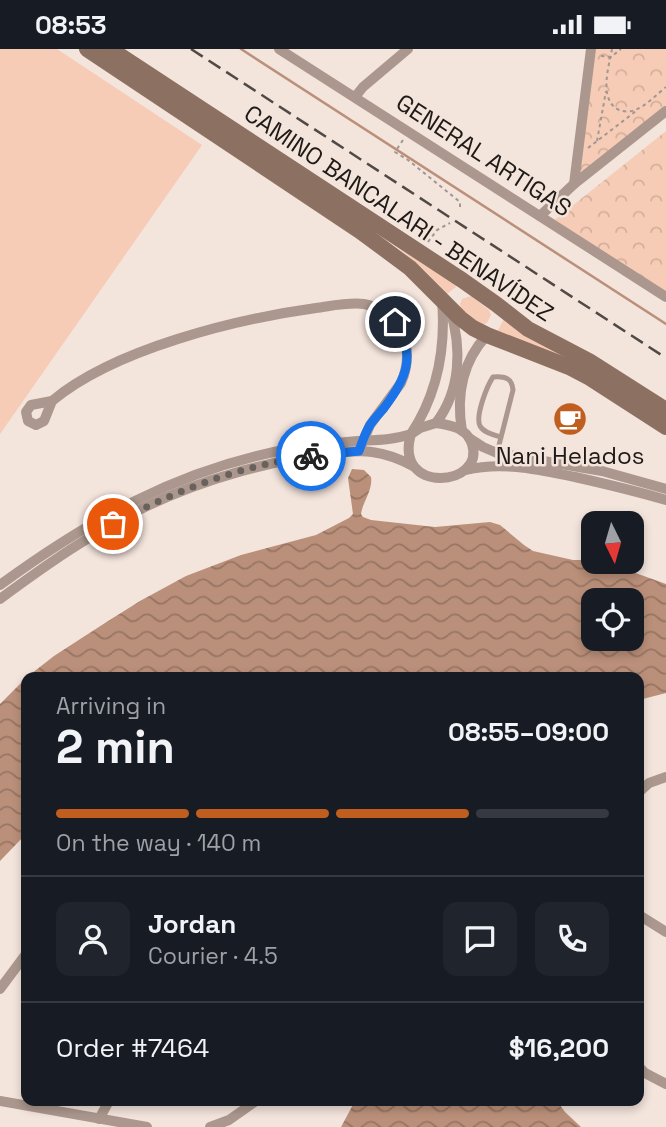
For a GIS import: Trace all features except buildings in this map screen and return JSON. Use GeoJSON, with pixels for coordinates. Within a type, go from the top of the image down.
{"type":"FeatureCollection","features":[{"type":"Feature","properties":{"kind":"main road","name":"CAMINO BANCALARI - BENAVÍDEZ"},"geometry":{"type":"LineString","coordinates":[[87,49],[360,231],[410,268],[467,323],[487,335],[569,367],[666,427]]}},
{"type":"Feature","properties":{"kind":"main road","name":"CAMINO BANCALARI - BENAVÍDEZ"},"geometry":{"type":"LineString","coordinates":[[110,49],[496,304],[527,329],[589,361],[666,410]]}},
{"type":"Feature","properties":{"kind":"main road"},"geometry":{"type":"LineString","coordinates":[[446,304],[460,291],[473,289]]}},
{"type":"Feature","properties":{"kind":"main road"},"geometry":{"type":"LineString","coordinates":[[487,335],[498,318],[496,304]]}},
{"type":"Feature","properties":{"kind":"street","name":"GENERAL ARTIGAS"},"geometry":{"type":"LineString","coordinates":[[279,49],[666,297]]}},
{"type":"Feature","properties":{"kind":"street"},"geometry":{"type":"LineString","coordinates":[[355,97],[408,49]]}},
{"type":"Feature","properties":{"kind":"street"},"geometry":{"type":"LineString","coordinates":[[574,184],[590,52]]}},
{"type":"Feature","properties":{"kind":"street"},"geometry":{"type":"LineString","coordinates":[[540,216],[574,184],[666,111]]}},
{"type":"Feature","properties":{"kind":"street"},"geometry":{"type":"LineString","coordinates":[[52,401],[100,371],[178,340],[300,310],[360,303],[373,306],[395,322],[403,335],[407,360],[401,383],[370,425],[361,446]]}},
{"type":"Feature","properties":{"kind":"street"},"geometry":{"type":"LineString","coordinates":[[436,423],[449,405],[457,371],[456,333],[446,304]]}},
{"type":"Feature","properties":{"kind":"street"},"geometry":{"type":"LineString","coordinates":[[412,466],[408,458],[408,448],[411,434],[427,408],[439,369],[446,304]]}},
{"type":"Feature","properties":{"kind":"street"},"geometry":{"type":"LineString","coordinates":[[466,470],[473,453],[459,400],[472,352],[487,335]]}},
{"type":"Feature","properties":{"kind":"street"},"geometry":{"type":"LineString","coordinates":[[0,585],[76,539],[213,475],[396,438],[436,423],[453,426],[492,451],[602,471],[648,489],[666,500]]}},
{"type":"Feature","properties":{"kind":"street"},"geometry":{"type":"LineString","coordinates":[[361,446],[398,458],[421,473],[439,478],[493,465],[550,472],[621,487],[666,489]]}},
{"type":"Feature","properties":{"kind":"street"},"geometry":{"type":"LineString","coordinates":[[492,451],[493,465]]}},
{"type":"Feature","properties":{"kind":"street"},"geometry":{"type":"LineString","coordinates":[[0,599],[76,539]]}},
{"type":"Feature","properties":{"kind":"street"},"geometry":{"type":"LineString","coordinates":[[644,788],[666,777]]}},
{"type":"Feature","properties":{"kind":"street"},"geometry":{"type":"LineString","coordinates":[[644,918],[666,932]]}},
{"type":"Feature","properties":{"kind":"street"},"geometry":{"type":"LineString","coordinates":[[0,989],[21,961]]}},
{"type":"Feature","properties":{"kind":"street"},"geometry":{"type":"LineString","coordinates":[[644,1072],[666,1084]]}},
{"type":"Feature","properties":{"kind":"street"},"geometry":{"type":"LineString","coordinates":[[0,1101],[21,1105]]}},
{"type":"Feature","properties":{"kind":"street"},"geometry":{"type":"LineString","coordinates":[[28,1106],[147,1127]]}},
{"type":"Feature","properties":{"kind":"street"},"geometry":{"type":"LineString","coordinates":[[99,1119],[106,1106]]}},
{"type":"Feature","properties":{"kind":"street"},"geometry":{"type":"LineString","coordinates":[[210,1127],[229,1120],[249,1106]]}},
{"type":"Feature","properties":{"kind":"lane"},"geometry":{"type":"LineString","coordinates":[[492,451],[500,437],[513,390],[510,379],[502,376],[494,377],[489,382],[479,417],[482,429],[500,437]]}},
{"type":"Feature","properties":{"kind":"lane"},"geometry":{"type":"LineString","coordinates":[[490,434],[492,451]]}},
{"type":"Feature","properties":{"kind":"path"},"geometry":{"type":"LineString","coordinates":[[597,142],[612,49]]}},
{"type":"Feature","properties":{"kind":"path"},"geometry":{"type":"LineString","coordinates":[[611,57],[621,49]]}},
{"type":"Feature","properties":{"kind":"path"},"geometry":{"type":"LineString","coordinates":[[590,52],[611,57]]}},
{"type":"Feature","properties":{"kind":"path"},"geometry":{"type":"LineString","coordinates":[[607,87],[608,98],[616,108],[637,110]]}},
{"type":"Feature","properties":{"kind":"path"},"geometry":{"type":"LineString","coordinates":[[577,157],[666,87]]}},
{"type":"Feature","properties":{"kind":"path"},"geometry":{"type":"LineString","coordinates":[[399,146],[395,152],[460,202],[460,209]]}},
{"type":"Feature","properties":{"kind":"path"},"geometry":{"type":"LineString","coordinates":[[426,246],[437,230],[450,223]]}},
{"type":"Feature","properties":{"kind":"green space"},"geometry":{"type":"Polygon","coordinates":[[[0,49],[57,49],[202,145],[0,434],[0,49]]]}},
{"type":"Feature","properties":{"kind":"green space"},"geometry":{"type":"Polygon","coordinates":[[[96,49],[102,49],[302,179],[426,266],[455,283],[456,287],[447,294],[397,247],[96,49]]]}},
{"type":"Feature","properties":{"kind":"green space"},"geometry":{"type":"Polygon","coordinates":[[[591,49],[666,49],[666,111],[574,184],[591,49]]]}},
{"type":"Feature","properties":{"kind":"green space"},"geometry":{"type":"Polygon","coordinates":[[[666,131],[666,300],[547,226],[666,131]]]}},
{"type":"Feature","properties":{"kind":"green space"},"geometry":{"type":"Polygon","coordinates":[[[471,296],[489,310],[491,315],[487,323],[481,325],[461,310],[462,299],[471,296]]]}},
{"type":"Feature","properties":{"kind":"green space"},"geometry":{"type":"Polygon","coordinates":[[[504,319],[594,369],[497,332],[504,319]]]}},
{"type":"Feature","properties":{"kind":"water"},"geometry":{"type":"Polygon","coordinates":[[[352,469],[364,470],[371,477],[371,486],[361,514],[363,517],[435,527],[490,522],[500,525],[533,551],[581,560],[581,574],[638,574],[666,584],[666,693],[644,699],[644,672],[33,672],[105,623],[186,576],[241,555],[316,535],[353,514],[348,478],[352,469]]]}},
{"type":"Feature","properties":{"kind":"water"},"geometry":{"type":"Polygon","coordinates":[[[21,683],[21,839],[0,861],[0,704],[21,683]]]}},
{"type":"Feature","properties":{"kind":"water"},"geometry":{"type":"Polygon","coordinates":[[[352,1106],[561,1106],[581,1127],[341,1127],[352,1106]]]}},
{"type":"Feature","properties":{"kind":"waterway"},"geometry":{"type":"LineString","coordinates":[[241,49],[666,324]]}},
{"type":"Feature","properties":{"kind":"railway"},"geometry":{"type":"LineString","coordinates":[[191,49],[666,358]]}},
{"type":"Feature","properties":{"kind":"way so far"},"geometry":{"type":"LineString","coordinates":[[113,524],[145,507],[215,480],[274,463],[311,456]]}},
{"type":"Feature","properties":{"kind":"place","name":"Nani Helados"},"geometry":{"type":"Point","coordinates":[570,419]}},
{"type":"Feature","properties":{"kind":"route"},"geometry":{"type":"LineString","coordinates":[[311,456],[359,451],[370,425],[396,392],[407,367],[407,347],[395,322]]}}]}
